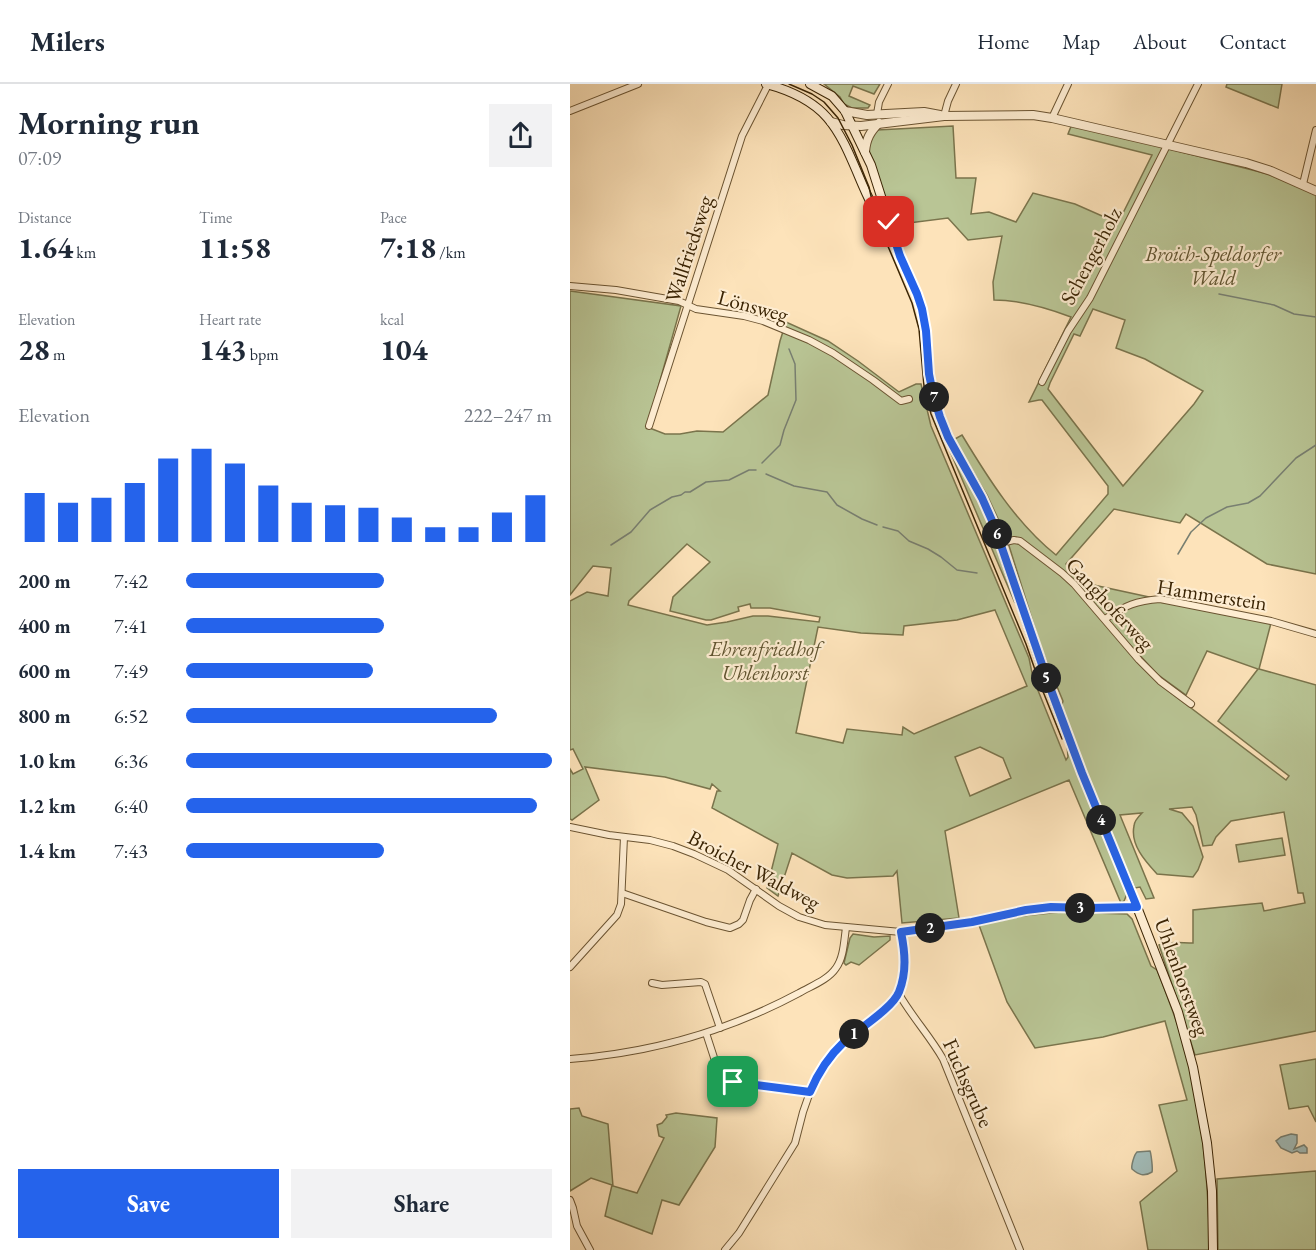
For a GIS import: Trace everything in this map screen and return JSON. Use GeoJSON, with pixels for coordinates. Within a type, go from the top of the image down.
{"type":"FeatureCollection","features":[{"type":"Feature","properties":{"kind":"main road","name":"Uhlenhorstweg"},"geometry":{"type":"LineString","coordinates":[[768,84],[807,100],[831,122],[843,140],[865,190],[900,256]]}},
{"type":"Feature","properties":{"kind":"main road","name":"Uhlenhorstweg"},"geometry":{"type":"LineString","coordinates":[[810,84],[832,96],[845,111],[876,179],[900,256],[917,294],[924,319],[929,374],[940,417],[948,437],[982,498],[1001,543],[1048,682],[1082,773],[1178,1012],[1193,1067],[1208,1143],[1214,1250]]}},
{"type":"Feature","properties":{"kind":"street"},"geometry":{"type":"LineString","coordinates":[[570,111],[638,84]]}},
{"type":"Feature","properties":{"kind":"street","name":"Wallfriedsweg"},"geometry":{"type":"LineString","coordinates":[[649,426],[742,136],[768,84]]}},
{"type":"Feature","properties":{"kind":"street"},"geometry":{"type":"LineString","coordinates":[[865,152],[866,142],[878,118],[879,102],[888,84]]}},
{"type":"Feature","properties":{"kind":"street"},"geometry":{"type":"LineString","coordinates":[[944,116],[956,84]]}},
{"type":"Feature","properties":{"kind":"street"},"geometry":{"type":"LineString","coordinates":[[1052,118],[1068,84]]}},
{"type":"Feature","properties":{"kind":"street","name":"Schengerholz"},"geometry":{"type":"LineString","coordinates":[[1042,382],[1068,331],[1090,298],[1198,84]]}},
{"type":"Feature","properties":{"kind":"street"},"geometry":{"type":"LineString","coordinates":[[845,111],[878,118],[925,119],[944,116],[1017,115],[1052,118],[1246,163],[1316,190]]}},
{"type":"Feature","properties":{"kind":"street"},"geometry":{"type":"LineString","coordinates":[[843,140],[853,126],[867,115]]}},
{"type":"Feature","properties":{"kind":"street"},"geometry":{"type":"LineString","coordinates":[[831,122],[861,126],[878,118]]}},
{"type":"Feature","properties":{"kind":"street"},"geometry":{"type":"LineString","coordinates":[[1303,184],[1316,130]]}},
{"type":"Feature","properties":{"kind":"street","name":"Lönsweg"},"geometry":{"type":"LineString","coordinates":[[570,286],[616,290],[679,301],[696,309],[763,321],[809,340],[833,353],[901,401],[909,399]]}},
{"type":"Feature","properties":{"kind":"street","name":"Ganghoferweg"},"geometry":{"type":"LineString","coordinates":[[1001,543],[1014,540],[1020,542],[1074,584],[1139,660],[1160,681],[1191,704]]}},
{"type":"Feature","properties":{"kind":"street","name":"Hammerstein"},"geometry":{"type":"LineString","coordinates":[[1105,619],[1131,604],[1160,599],[1271,621],[1316,634]]}},
{"type":"Feature","properties":{"kind":"street","name":"Broicher Waldweg"},"geometry":{"type":"LineString","coordinates":[[570,827],[673,846],[728,870],[779,906],[799,917],[825,925],[846,928],[901,932],[972,922],[1051,907],[1137,907]]}},
{"type":"Feature","properties":{"kind":"street"},"geometry":{"type":"LineString","coordinates":[[570,967],[617,915],[622,893],[624,837]]}},
{"type":"Feature","properties":{"kind":"street"},"geometry":{"type":"LineString","coordinates":[[622,893],[730,928],[743,920],[756,889]]}},
{"type":"Feature","properties":{"kind":"street"},"geometry":{"type":"LineString","coordinates":[[570,1059],[631,1051],[706,1033],[778,1004],[824,979],[837,967],[846,928]]}},
{"type":"Feature","properties":{"kind":"street"},"geometry":{"type":"LineString","coordinates":[[725,1250],[739,1233],[795,1143],[810,1092],[828,1059],[889,1006],[899,994],[906,957],[901,932]]}},
{"type":"Feature","properties":{"kind":"street"},"geometry":{"type":"LineString","coordinates":[[652,983],[662,986],[701,982],[705,984],[720,1028]]}},
{"type":"Feature","properties":{"kind":"street","name":"Fuchsgrube"},"geometry":{"type":"LineString","coordinates":[[899,994],[908,1010],[933,1040],[943,1059],[1020,1250]]}},
{"type":"Feature","properties":{"kind":"street"},"geometry":{"type":"LineString","coordinates":[[706,1033],[719,1073],[726,1080],[810,1092]]}},
{"type":"Feature","properties":{"kind":"street"},"geometry":{"type":"LineString","coordinates":[[570,1200],[577,1226],[590,1250]]}},
{"type":"Feature","properties":{"kind":"green space"},"geometry":{"type":"Polygon","coordinates":[[[824,84],[880,84],[874,94],[853,86],[849,96],[870,105],[868,108],[852,108],[844,104],[840,97],[824,84]]]}},
{"type":"Feature","properties":{"kind":"green space"},"geometry":{"type":"Polygon","coordinates":[[[1227,84],[1282,84],[1278,108],[1226,87],[1227,84]]]}},
{"type":"Feature","properties":{"kind":"green space","name":"Broich-Speldorfer Wald"},"geometry":{"type":"Polygon","coordinates":[[[1072,124],[1268,174],[1316,194],[1316,574],[1267,564],[1186,514],[1180,523],[1114,509],[1066,564],[1089,584],[1149,597],[1158,602],[1271,623],[1259,669],[1316,685],[1316,1031],[1195,1055],[1159,945],[1193,943],[1193,910],[1262,903],[1264,911],[1305,903],[1303,893],[1298,893],[1284,812],[1231,821],[1216,837],[1212,845],[1203,846],[1192,807],[1169,809],[1182,813],[1193,826],[1203,857],[1193,877],[1157,874],[1140,853],[1134,840],[1134,824],[1142,813],[1120,815],[1154,898],[1146,899],[1140,887],[1135,888],[1101,811],[1061,708],[1063,701],[1041,648],[1006,536],[987,495],[953,440],[962,435],[1016,514],[1028,529],[1056,555],[1108,494],[1108,486],[1042,400],[1029,402],[1071,317],[1033,305],[994,300],[993,282],[1002,236],[968,240],[948,218],[893,225],[868,152],[871,136],[877,130],[953,126],[956,178],[976,178],[971,214],[989,212],[1016,222],[1033,193],[1075,204],[1118,223],[1152,155],[1068,134],[1072,124]],[[1093,309],[1080,336],[1074,334],[1048,389],[1123,486],[1203,391],[1145,359],[1116,348],[1125,320],[1093,309]],[[1120,634],[1158,683],[1286,780],[1289,776],[1218,721],[1258,669],[1207,651],[1186,695],[1157,674],[1120,634]]]}},
{"type":"Feature","properties":{"kind":"green space","name":"Ehrenfriedhof Uhlenhorst"},"geometry":{"type":"Polygon","coordinates":[[[570,291],[681,306],[647,427],[665,434],[697,431],[723,432],[768,395],[786,322],[828,341],[899,392],[921,384],[931,426],[1029,658],[1033,678],[1066,760],[1067,745],[1127,894],[1124,901],[1121,903],[1069,780],[945,831],[959,918],[902,923],[897,871],[893,876],[847,878],[832,875],[792,853],[778,896],[767,888],[778,844],[712,808],[717,791],[720,791],[712,784],[710,789],[665,777],[585,767],[599,800],[572,820],[570,819],[570,769],[573,774],[583,769],[573,749],[570,750],[570,601],[587,592],[608,596],[611,568],[593,566],[570,595],[570,291]],[[687,544],[629,601],[628,605],[707,625],[753,616],[819,622],[820,617],[770,608],[751,608],[750,604],[738,607],[739,611],[711,620],[670,611],[673,597],[710,562],[687,544]],[[995,610],[957,620],[904,626],[903,635],[861,633],[818,627],[796,733],[843,743],[847,729],[902,735],[903,727],[914,734],[1027,686],[995,610]],[[980,747],[955,757],[970,796],[1011,778],[1003,758],[980,747]]]}},
{"type":"Feature","properties":{"kind":"green space"},"geometry":{"type":"Polygon","coordinates":[[[947,444],[988,521],[1015,603],[947,444]]]}},
{"type":"Feature","properties":{"kind":"green space"},"geometry":{"type":"Polygon","coordinates":[[[1282,838],[1285,855],[1239,862],[1236,845],[1282,838]]]}},
{"type":"Feature","properties":{"kind":"green space"},"geometry":{"type":"Polygon","coordinates":[[[1061,912],[1127,914],[1132,919],[1151,966],[1157,970],[1183,1041],[1194,1085],[1205,1167],[1210,1250],[1148,1250],[1140,1202],[1177,1171],[1159,1105],[1187,1100],[1165,1021],[1103,1037],[1035,1048],[1007,1002],[979,925],[1021,916],[1061,912]]]}},
{"type":"Feature","properties":{"kind":"green space"},"geometry":{"type":"Polygon","coordinates":[[[853,934],[874,937],[890,936],[890,940],[859,965],[851,962],[846,965],[844,963],[853,934]]]}},
{"type":"Feature","properties":{"kind":"green space"},"geometry":{"type":"Polygon","coordinates":[[[1316,1059],[1316,1122],[1308,1106],[1289,1109],[1280,1065],[1316,1059]]]}},
{"type":"Feature","properties":{"kind":"green space"},"geometry":{"type":"Polygon","coordinates":[[[579,1108],[582,1116],[608,1124],[613,1186],[637,1193],[664,1138],[659,1136],[657,1125],[662,1123],[666,1115],[676,1113],[717,1118],[715,1147],[679,1205],[662,1200],[652,1234],[605,1216],[612,1185],[591,1178],[570,1191],[570,1109],[579,1108]]]}},
{"type":"Feature","properties":{"kind":"green space"},"geometry":{"type":"Polygon","coordinates":[[[1316,1171],[1316,1250],[1218,1250],[1217,1179],[1316,1171]]]}},
{"type":"Feature","properties":{"kind":"water"},"geometry":{"type":"Polygon","coordinates":[[[1291,1134],[1297,1135],[1294,1149],[1304,1145],[1307,1153],[1297,1151],[1292,1153],[1281,1148],[1276,1141],[1291,1134]]]}},
{"type":"Feature","properties":{"kind":"water"},"geometry":{"type":"Polygon","coordinates":[[[1150,1151],[1152,1172],[1142,1175],[1137,1173],[1132,1166],[1137,1152],[1150,1151]]]}},
{"type":"Feature","properties":{"kind":"waterway"},"geometry":{"type":"LineString","coordinates":[[1219,294],[1274,305],[1294,314],[1316,317]]}},
{"type":"Feature","properties":{"kind":"waterway"},"geometry":{"type":"LineString","coordinates":[[762,463],[780,445],[796,400],[795,364],[789,349]]}},
{"type":"Feature","properties":{"kind":"waterway"},"geometry":{"type":"LineString","coordinates":[[1178,554],[1191,532],[1206,518],[1227,507],[1248,503],[1260,496],[1296,458],[1316,445]]}},
{"type":"Feature","properties":{"kind":"waterway"},"geometry":{"type":"LineString","coordinates":[[611,545],[631,532],[650,510],[672,497],[690,492],[706,482],[729,480],[749,470],[756,470]]}},
{"type":"Feature","properties":{"kind":"waterway"},"geometry":{"type":"LineString","coordinates":[[766,474],[794,486],[827,492],[837,505],[877,525]]}},
{"type":"Feature","properties":{"kind":"waterway"},"geometry":{"type":"LineString","coordinates":[[883,527],[898,531],[909,541],[928,549],[957,570],[977,573]]}},
{"type":"Feature","properties":{"kind":"tram line"},"geometry":{"type":"LineString","coordinates":[[789,84],[824,102],[838,118],[852,145],[869,187],[876,218],[912,303],[919,329],[924,386],[931,414],[1026,644],[1062,739]]}},
{"type":"Feature","properties":{"kind":"route"},"geometry":{"type":"LineString","coordinates":[[733,1082],[810,1092],[828,1059],[889,1006],[899,994],[906,957],[901,932],[972,922],[1051,907],[1137,907],[1082,773],[994,525],[940,417],[929,374],[922,309],[889,222]]}}]}
